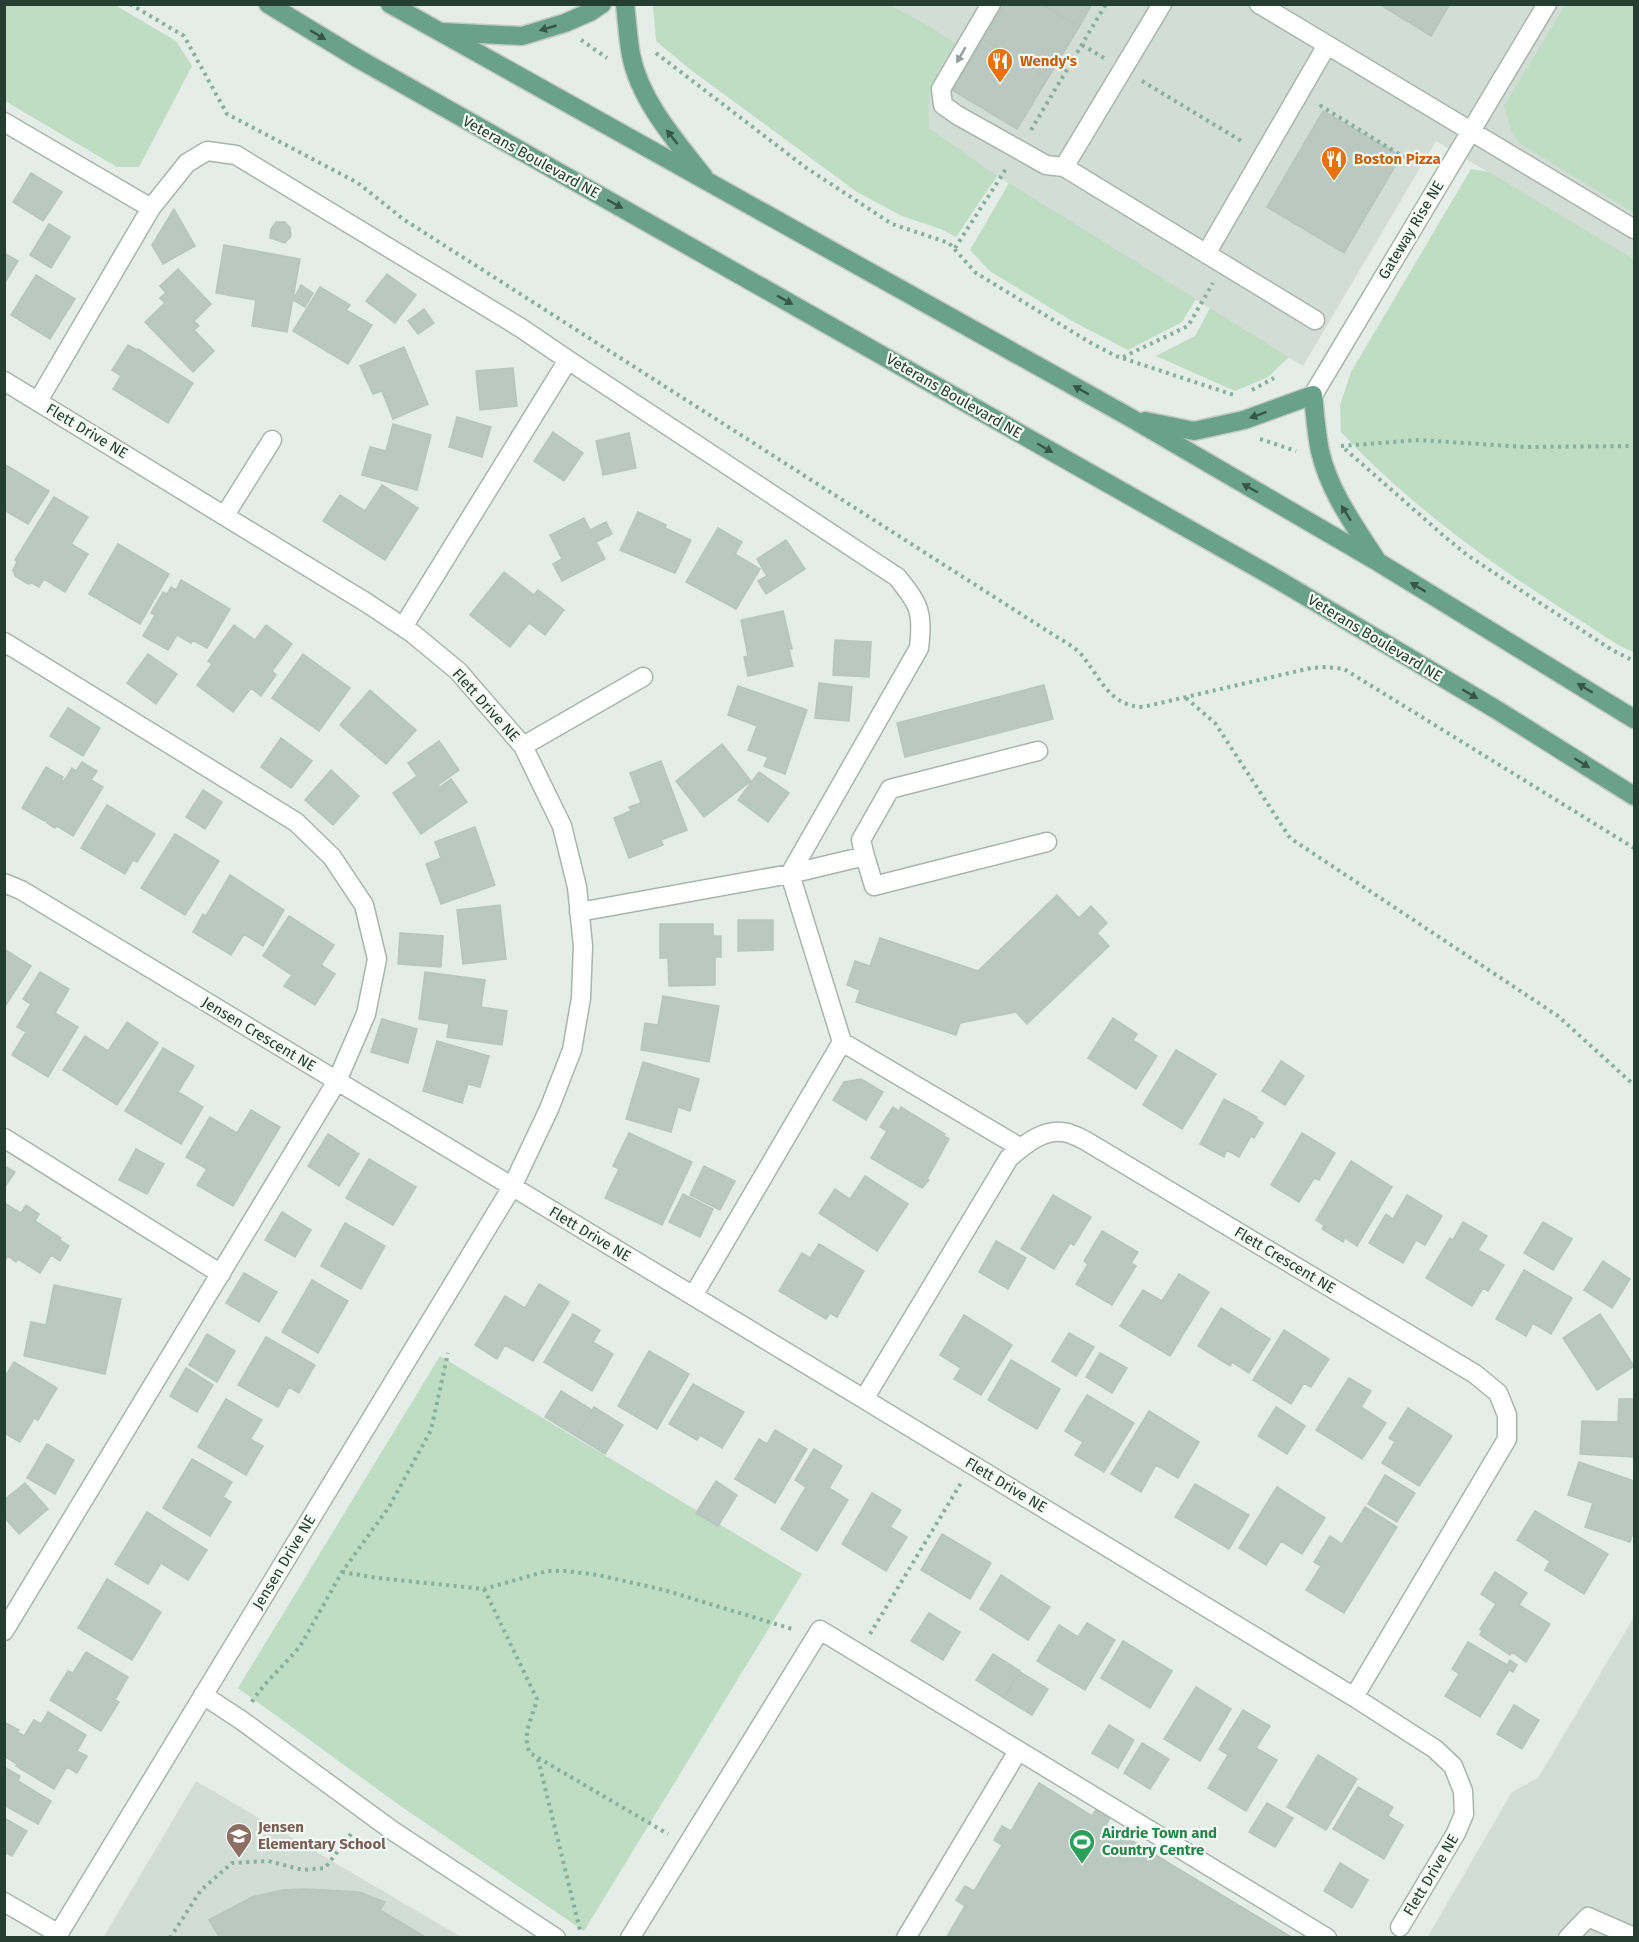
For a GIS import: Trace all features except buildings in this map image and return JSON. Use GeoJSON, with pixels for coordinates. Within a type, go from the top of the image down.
{"type":"FeatureCollection","features":[{"type":"Feature","properties":{"kind":"main road","name":"Veterans Boulevard NE"},"geometry":{"type":"LineString","coordinates":[[268,4],[357,58],[1275,578],[1497,710],[1635,796]]}},
{"type":"Feature","properties":{"kind":"main road"},"geometry":{"type":"LineString","coordinates":[[390,4],[1131,418],[1378,562],[1635,719]]}},
{"type":"Feature","properties":{"kind":"main road"},"geometry":{"type":"LineString","coordinates":[[437,32],[522,36],[565,23],[602,4]]}},
{"type":"Feature","properties":{"kind":"main road"},"geometry":{"type":"LineString","coordinates":[[625,4],[631,56],[638,79],[661,123],[709,183]]}},
{"type":"Feature","properties":{"kind":"main road"},"geometry":{"type":"LineString","coordinates":[[1131,418],[1194,431],[1244,420],[1313,395],[1320,450],[1329,479],[1342,506],[1378,562]]}},
{"type":"Feature","properties":{"kind":"street"},"geometry":{"type":"LineString","coordinates":[[991,4],[941,89],[943,105],[1046,165],[1064,167],[1315,320]]}},
{"type":"Feature","properties":{"kind":"street"},"geometry":{"type":"LineString","coordinates":[[1064,167],[1162,4]]}},
{"type":"Feature","properties":{"kind":"street"},"geometry":{"type":"LineString","coordinates":[[1258,4],[1635,229]]}},
{"type":"Feature","properties":{"kind":"street","name":"Gateway Rise NE"},"geometry":{"type":"LineString","coordinates":[[1313,395],[1547,4]]}},
{"type":"Feature","properties":{"kind":"street"},"geometry":{"type":"LineString","coordinates":[[1206,254],[1327,45]]}},
{"type":"Feature","properties":{"kind":"street"},"geometry":{"type":"LineString","coordinates":[[4,122],[150,208]]}},
{"type":"Feature","properties":{"kind":"street"},"geometry":{"type":"LineString","coordinates":[[38,402],[150,208],[187,163],[207,151],[236,154],[521,328],[897,577],[914,597],[922,622],[919,648],[790,874],[842,1042],[1020,1148]]}},
{"type":"Feature","properties":{"kind":"street"},"geometry":{"type":"LineString","coordinates":[[403,627],[568,360]]}},
{"type":"Feature","properties":{"kind":"street","name":"Flett Drive NE"},"geometry":{"type":"LineString","coordinates":[[4,381],[225,515],[403,627],[458,671],[523,746],[562,826],[577,887],[583,946],[580,998],[572,1050],[549,1109],[512,1187],[1354,1696],[1435,1749],[1453,1766],[1463,1791],[1464,1814],[1456,1833],[1400,1928]]}},
{"type":"Feature","properties":{"kind":"street"},"geometry":{"type":"LineString","coordinates":[[225,515],[272,440]]}},
{"type":"Feature","properties":{"kind":"street"},"geometry":{"type":"LineString","coordinates":[[4,642],[296,822],[332,857],[364,905],[377,959],[366,1014],[337,1082],[4,1631]]}},
{"type":"Feature","properties":{"kind":"street"},"geometry":{"type":"LineString","coordinates":[[523,746],[643,677]]}},
{"type":"Feature","properties":{"kind":"street"},"geometry":{"type":"LineString","coordinates":[[1038,751],[890,789],[861,840],[874,886],[1047,842]]}},
{"type":"Feature","properties":{"kind":"street"},"geometry":{"type":"LineString","coordinates":[[579,912],[790,874],[865,856]]}},
{"type":"Feature","properties":{"kind":"street","name":"Jensen Crescent NE"},"geometry":{"type":"LineString","coordinates":[[4,883],[21,890],[512,1187]]}},
{"type":"Feature","properties":{"kind":"street"},"geometry":{"type":"LineString","coordinates":[[693,1296],[842,1042]]}},
{"type":"Feature","properties":{"kind":"street","name":"Flett Crescent NE"},"geometry":{"type":"LineString","coordinates":[[864,1399],[1009,1158],[1030,1140],[1047,1134],[1067,1132],[1086,1141],[1475,1374],[1498,1393],[1507,1415],[1507,1438],[1354,1696]]}},
{"type":"Feature","properties":{"kind":"street"},"geometry":{"type":"LineString","coordinates":[[4,1138],[220,1274]]}},
{"type":"Feature","properties":{"kind":"street","name":"Jensen Drive NE"},"geometry":{"type":"LineString","coordinates":[[57,1936],[512,1187]]}},
{"type":"Feature","properties":{"kind":"street"},"geometry":{"type":"LineString","coordinates":[[630,1938],[820,1630],[1327,1938]]}},
{"type":"Feature","properties":{"kind":"street"},"geometry":{"type":"LineString","coordinates":[[203,1695],[393,1831],[556,1938]]}},
{"type":"Feature","properties":{"kind":"street"},"geometry":{"type":"LineString","coordinates":[[906,1938],[1018,1751]]}},
{"type":"Feature","properties":{"kind":"street"},"geometry":{"type":"LineString","coordinates":[[4,1902],[57,1936]]}},
{"type":"Feature","properties":{"kind":"street"},"geometry":{"type":"LineString","coordinates":[[1568,1938],[1588,1917],[1635,1937]]}},
{"type":"Feature","properties":{"kind":"path"},"geometry":{"type":"LineString","coordinates":[[130,4],[184,36],[226,114],[358,183],[404,219],[1060,639],[1078,651],[1117,699],[1129,706],[1143,707],[1311,668],[1344,669],[1635,848]]}},
{"type":"Feature","properties":{"kind":"path"},"geometry":{"type":"LineString","coordinates":[[955,248],[1019,150],[1106,4]]}},
{"type":"Feature","properties":{"kind":"path"},"geometry":{"type":"LineString","coordinates":[[565,23],[573,36],[611,61],[654,50],[674,69],[805,167],[892,224],[949,243],[976,273],[1090,343],[1123,358],[1239,397],[1274,378]]}},
{"type":"Feature","properties":{"kind":"path"},"geometry":{"type":"LineString","coordinates":[[1082,45],[1264,154]]}},
{"type":"Feature","properties":{"kind":"path"},"geometry":{"type":"LineString","coordinates":[[1321,106],[1407,159]]}},
{"type":"Feature","properties":{"kind":"path"},"geometry":{"type":"LineString","coordinates":[[1123,358],[1188,326]]}},
{"type":"Feature","properties":{"kind":"path"},"geometry":{"type":"LineString","coordinates":[[1239,397],[1250,436],[1304,454],[1342,446],[1419,440],[1525,447],[1635,446]]}},
{"type":"Feature","properties":{"kind":"path"},"geometry":{"type":"LineString","coordinates":[[1342,446],[1467,555],[1612,650],[1635,661]]}},
{"type":"Feature","properties":{"kind":"path"},"geometry":{"type":"LineString","coordinates":[[1185,698],[1215,723],[1290,838],[1558,1016],[1635,1085]]}},
{"type":"Feature","properties":{"kind":"path"},"geometry":{"type":"LineString","coordinates":[[241,1720],[265,1683],[302,1643],[342,1572],[388,1507],[431,1430],[447,1353]]}},
{"type":"Feature","properties":{"kind":"path"},"geometry":{"type":"LineString","coordinates":[[858,1653],[972,1465]]}},
{"type":"Feature","properties":{"kind":"path"},"geometry":{"type":"LineString","coordinates":[[342,1572],[484,1589],[547,1571],[598,1575],[664,1590],[815,1636]]}},
{"type":"Feature","properties":{"kind":"path"},"geometry":{"type":"LineString","coordinates":[[484,1589],[537,1699],[526,1733],[526,1745],[530,1753],[687,1845]]}},
{"type":"Feature","properties":{"kind":"path"},"geometry":{"type":"LineString","coordinates":[[538,1758],[582,1938]]}},
{"type":"Feature","properties":{"kind":"path"},"geometry":{"type":"LineString","coordinates":[[170,1938],[201,1890],[232,1863],[268,1861],[303,1870],[325,1868],[351,1834]]}},
{"type":"Feature","properties":{"kind":"shaded area"},"geometry":{"type":"Polygon","coordinates":[[[721,5],[1634,5],[1634,259],[1436,141],[1303,366],[721,5]]]}},
{"type":"Feature","properties":{"kind":"shaded area"},"geometry":{"type":"Polygon","coordinates":[[[1634,1617],[1634,1937],[1427,1938],[1512,1792],[1538,1778],[1634,1617]]]}},
{"type":"Feature","properties":{"kind":"shaded area","name":"Jensen Elementary School"},"geometry":{"type":"Polygon","coordinates":[[[196,1781],[461,1937],[103,1938],[196,1781]]]}},
{"type":"Feature","properties":{"kind":"green space"},"geometry":{"type":"Polygon","coordinates":[[[5,4],[115,5],[176,41],[192,66],[139,167],[117,167],[5,101],[5,4]]]}},
{"type":"Feature","properties":{"kind":"green space"},"geometry":{"type":"Polygon","coordinates":[[[653,5],[890,5],[956,44],[937,74],[931,92],[929,128],[997,176],[956,237],[941,229],[902,216],[857,192],[691,70],[656,41],[653,5]]]}},
{"type":"Feature","properties":{"kind":"green space"},"geometry":{"type":"Polygon","coordinates":[[[1565,5],[1634,5],[1634,213],[1519,143],[1512,132],[1504,106],[1565,5]]]}},
{"type":"Feature","properties":{"kind":"green space"},"geometry":{"type":"Polygon","coordinates":[[[1471,169],[1489,172],[1634,259],[1634,652],[1612,641],[1544,597],[1452,532],[1394,484],[1341,432],[1340,405],[1351,372],[1471,169]]]}},
{"type":"Feature","properties":{"kind":"green space"},"geometry":{"type":"Polygon","coordinates":[[[1009,183],[1196,299],[1182,322],[1128,350],[1072,321],[991,272],[970,250],[1009,183]]]}},
{"type":"Feature","properties":{"kind":"green space"},"geometry":{"type":"Polygon","coordinates":[[[1210,308],[1289,357],[1268,377],[1235,391],[1156,356],[1195,336],[1210,308]]]}},
{"type":"Feature","properties":{"kind":"green space"},"geometry":{"type":"Polygon","coordinates":[[[440,1356],[802,1574],[584,1931],[402,1807],[238,1688],[440,1356]]]}},
{"type":"Feature","properties":{"kind":"place","name":"Wendy's"},"geometry":{"type":"Point","coordinates":[1000,84]}},
{"type":"Feature","properties":{"kind":"place","name":"Boston Pizza"},"geometry":{"type":"Point","coordinates":[1334,182]}},
{"type":"Feature","properties":{"kind":"place","name":"Jensen Elementary School"},"geometry":{"type":"Point","coordinates":[239,1859]}},
{"type":"Feature","properties":{"kind":"place","name":"Airdrie Town and Country Centre"},"geometry":{"type":"Point","coordinates":[1082,1865]}}]}
